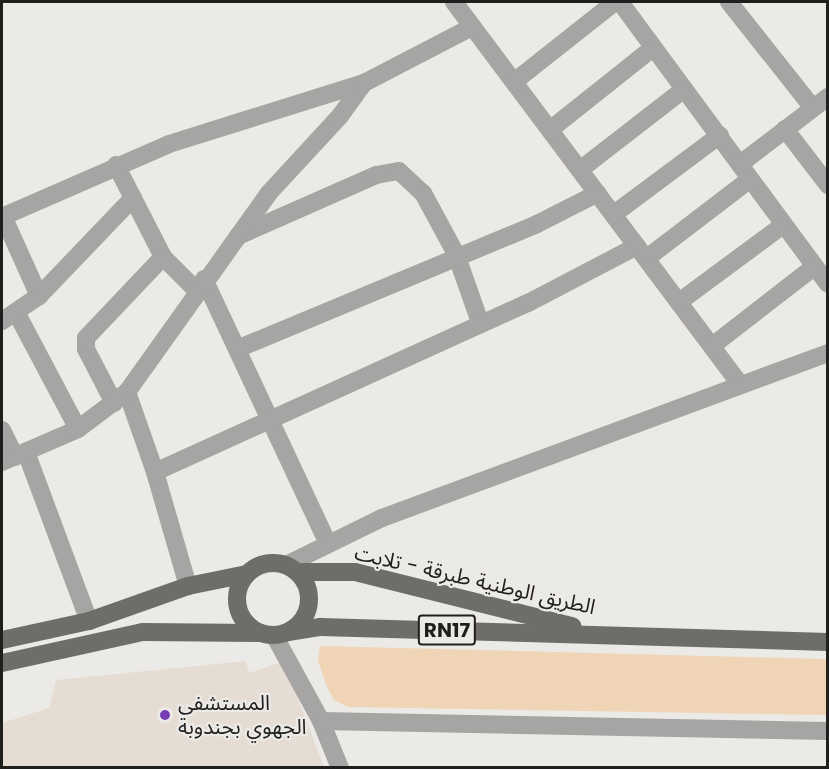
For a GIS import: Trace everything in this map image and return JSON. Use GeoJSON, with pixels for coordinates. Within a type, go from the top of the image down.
{"type":"FeatureCollection","features":[{"type":"Feature","properties":{"kind":"main road","name":"RN17"},"geometry":{"type":"LineString","coordinates":[[2,640],[89,621],[188,586],[247,574],[265,563],[292,568]]}},
{"type":"Feature","properties":{"kind":"main road"},"geometry":{"type":"LineString","coordinates":[[247,574],[237,595],[237,607],[249,627],[274,633],[298,626],[309,605],[305,582],[292,568]]}},
{"type":"Feature","properties":{"kind":"main road","name":"الطريق الوطنية طبرقة - تلابت"},"geometry":{"type":"LineString","coordinates":[[292,568],[355,572],[606,634]]}},
{"type":"Feature","properties":{"kind":"main road","name":"الطريق الوطنية طبرقة - تلابت"},"geometry":{"type":"LineString","coordinates":[[2,663],[143,632],[274,633],[321,627],[828,642]]}},
{"type":"Feature","properties":{"kind":"street"},"geometry":{"type":"LineString","coordinates":[[454,2],[740,384]]}},
{"type":"Feature","properties":{"kind":"street"},"geometry":{"type":"LineString","coordinates":[[729,2],[813,108]]}},
{"type":"Feature","properties":{"kind":"street"},"geometry":{"type":"LineString","coordinates":[[515,81],[611,3],[653,48],[720,135],[744,172],[828,284]]}},
{"type":"Feature","properties":{"kind":"street"},"geometry":{"type":"LineString","coordinates":[[39,296],[2,216],[116,165],[363,84],[472,27]]}},
{"type":"Feature","properties":{"kind":"street"},"geometry":{"type":"LineString","coordinates":[[551,129],[653,48]]}},
{"type":"Feature","properties":{"kind":"street"},"geometry":{"type":"LineString","coordinates":[[14,457],[78,429],[121,398],[236,236],[363,84]]}},
{"type":"Feature","properties":{"kind":"street"},"geometry":{"type":"LineString","coordinates":[[581,170],[684,89]]}},
{"type":"Feature","properties":{"kind":"street"},"geometry":{"type":"LineString","coordinates":[[155,472],[480,322],[642,252],[744,172],[785,129],[828,97]]}},
{"type":"Feature","properties":{"kind":"street"},"geometry":{"type":"LineString","coordinates":[[785,129],[828,185]]}},
{"type":"Feature","properties":{"kind":"street"},"geometry":{"type":"LineString","coordinates":[[614,214],[720,135]]}},
{"type":"Feature","properties":{"kind":"street"},"geometry":{"type":"LineString","coordinates":[[116,165],[163,257],[200,284],[237,349],[327,542]]}},
{"type":"Feature","properties":{"kind":"street"},"geometry":{"type":"LineString","coordinates":[[236,236],[395,170],[404,172],[423,193],[456,254],[480,322]]}},
{"type":"Feature","properties":{"kind":"street"},"geometry":{"type":"LineString","coordinates":[[237,349],[456,254],[537,224],[598,193]]}},
{"type":"Feature","properties":{"kind":"street"},"geometry":{"type":"LineString","coordinates":[[78,429],[9,317],[39,296],[133,198]]}},
{"type":"Feature","properties":{"kind":"street"},"geometry":{"type":"LineString","coordinates":[[679,302],[783,225]]}},
{"type":"Feature","properties":{"kind":"street"},"geometry":{"type":"LineString","coordinates":[[163,257],[86,338],[86,350],[121,398],[155,472],[188,586]]}},
{"type":"Feature","properties":{"kind":"street"},"geometry":{"type":"LineString","coordinates":[[712,346],[815,266]]}},
{"type":"Feature","properties":{"kind":"street"},"geometry":{"type":"LineString","coordinates":[[292,568],[327,542],[740,384],[828,353]]}},
{"type":"Feature","properties":{"kind":"street"},"geometry":{"type":"LineString","coordinates":[[2,430],[89,621]]}},
{"type":"Feature","properties":{"kind":"street"},"geometry":{"type":"LineString","coordinates":[[274,633],[321,721],[340,768]]}},
{"type":"Feature","properties":{"kind":"street"},"geometry":{"type":"LineString","coordinates":[[321,721],[828,731]]}},
{"type":"Feature","properties":{"kind":"shaded area"},"geometry":{"type":"Polygon","coordinates":[[[320,646],[827,659],[827,715],[348,707],[334,700],[327,687],[318,661],[320,646]]]}},
{"type":"Feature","properties":{"kind":"shaded area","name":"المستشفى الجهوي بجندوبة"},"geometry":{"type":"Polygon","coordinates":[[[246,661],[249,673],[284,661],[324,767],[2,767],[2,723],[49,708],[56,680],[246,661]]]}},
{"type":"Feature","properties":{"kind":"place","name":"المستشفى الجهوي بجندوبة"},"geometry":{"type":"Point","coordinates":[165,715]}}]}
